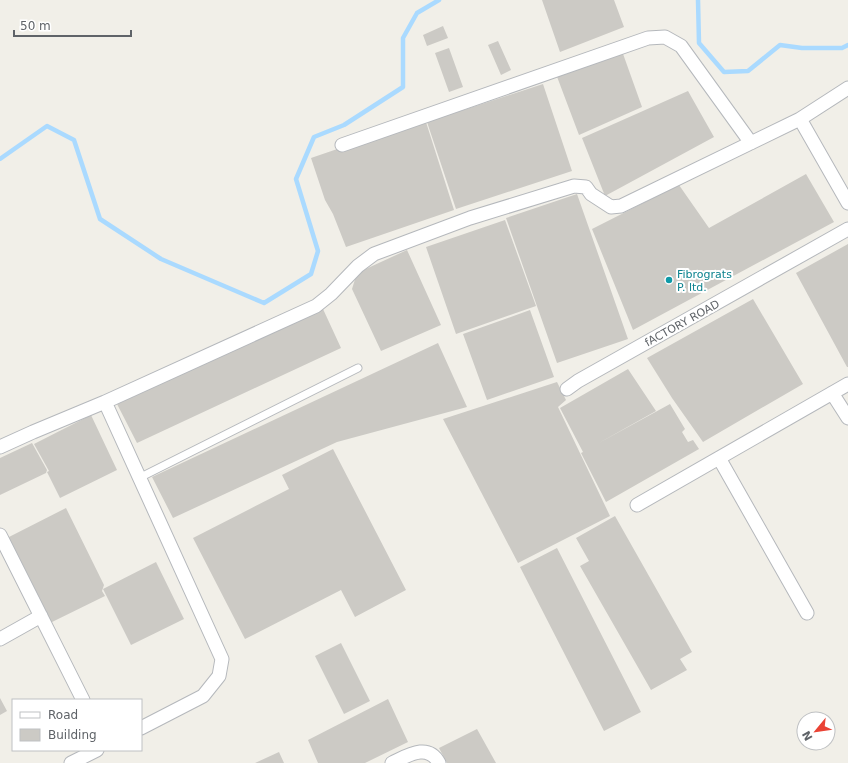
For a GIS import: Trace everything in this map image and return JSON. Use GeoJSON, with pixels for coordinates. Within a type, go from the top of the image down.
{"type":"FeatureCollection","features":[{"type":"Feature","properties":{"kind":"street"},"geometry":{"type":"LineString","coordinates":[[342,145],[648,38],[665,37],[680,46],[751,143]]}},
{"type":"Feature","properties":{"kind":"street"},"geometry":{"type":"LineString","coordinates":[[0,447],[105,402],[316,306],[331,294],[358,266],[374,254],[470,218],[574,186],[586,187],[591,194],[611,206],[621,206],[800,118],[848,88]]}},
{"type":"Feature","properties":{"kind":"street"},"geometry":{"type":"LineString","coordinates":[[800,118],[848,203]]}},
{"type":"Feature","properties":{"kind":"street","name":"fACTORY ROAD"},"geometry":{"type":"LineString","coordinates":[[573,385],[848,229]]}},
{"type":"Feature","properties":{"kind":"street"},"geometry":{"type":"LineString","coordinates":[[637,505],[848,384]]}},
{"type":"Feature","properties":{"kind":"street"},"geometry":{"type":"LineString","coordinates":[[832,393],[848,418]]}},
{"type":"Feature","properties":{"kind":"street"},"geometry":{"type":"LineString","coordinates":[[105,402],[222,659],[219,676],[203,696],[142,727]]}},
{"type":"Feature","properties":{"kind":"street"},"geometry":{"type":"LineString","coordinates":[[719,458],[806,613]]}},
{"type":"Feature","properties":{"kind":"street"},"geometry":{"type":"LineString","coordinates":[[0,536],[82,699]]}},
{"type":"Feature","properties":{"kind":"street"},"geometry":{"type":"LineString","coordinates":[[0,639],[41,616]]}},
{"type":"Feature","properties":{"kind":"street"},"geometry":{"type":"LineString","coordinates":[[71,763],[95,751]]}},
{"type":"Feature","properties":{"kind":"street"},"geometry":{"type":"LineString","coordinates":[[392,763],[415,752],[427,752],[439,763]]}},
{"type":"Feature","properties":{"kind":"lane"},"geometry":{"type":"LineString","coordinates":[[140,478],[358,368]]}},
{"type":"Feature","properties":{"kind":"building"},"geometry":{"type":"Polygon","coordinates":[[[542,0],[614,0],[624,27],[560,52],[542,0]]]}},
{"type":"Feature","properties":{"kind":"building"},"geometry":{"type":"Polygon","coordinates":[[[443,26],[448,38],[427,46],[423,35],[443,26]]]}},
{"type":"Feature","properties":{"kind":"building"},"geometry":{"type":"Polygon","coordinates":[[[498,41],[511,70],[501,75],[488,45],[498,41]]]}},
{"type":"Feature","properties":{"kind":"building"},"geometry":{"type":"Polygon","coordinates":[[[449,48],[463,87],[449,92],[435,53],[449,48]]]}},
{"type":"Feature","properties":{"kind":"building"},"geometry":{"type":"Polygon","coordinates":[[[622,51],[642,107],[579,135],[556,74],[622,51]]]}},
{"type":"Feature","properties":{"kind":"building"},"geometry":{"type":"Polygon","coordinates":[[[543,84],[572,171],[456,209],[427,122],[543,84]]]}},
{"type":"Feature","properties":{"kind":"building"},"geometry":{"type":"Polygon","coordinates":[[[688,91],[714,137],[605,196],[582,138],[688,91]]]}},
{"type":"Feature","properties":{"kind":"building"},"geometry":{"type":"Polygon","coordinates":[[[425,119],[454,210],[346,247],[333,214],[325,200],[311,158],[425,119]]]}},
{"type":"Feature","properties":{"kind":"building","name":"Fibrograts P. ltd."},"geometry":{"type":"Polygon","coordinates":[[[806,174],[834,222],[633,330],[592,229],[679,185],[709,228],[806,174]]]}},
{"type":"Feature","properties":{"kind":"building"},"geometry":{"type":"Polygon","coordinates":[[[577,194],[628,339],[557,363],[506,218],[577,194]]]}},
{"type":"Feature","properties":{"kind":"building"},"geometry":{"type":"Polygon","coordinates":[[[505,220],[536,306],[456,334],[426,247],[505,220]]]}},
{"type":"Feature","properties":{"kind":"building"},"geometry":{"type":"Polygon","coordinates":[[[848,244],[848,367],[847,367],[796,273],[848,244]]]}},
{"type":"Feature","properties":{"kind":"building"},"geometry":{"type":"Polygon","coordinates":[[[407,250],[441,325],[381,351],[352,289],[357,273],[407,250]]]}},
{"type":"Feature","properties":{"kind":"building"},"geometry":{"type":"Polygon","coordinates":[[[753,299],[803,384],[703,442],[672,398],[647,358],[753,299]]]}},
{"type":"Feature","properties":{"kind":"building"},"geometry":{"type":"Polygon","coordinates":[[[323,309],[341,348],[137,443],[117,404],[323,309]]]}},
{"type":"Feature","properties":{"kind":"building"},"geometry":{"type":"Polygon","coordinates":[[[530,310],[554,377],[487,400],[463,334],[530,310]]]}},
{"type":"Feature","properties":{"kind":"building"},"geometry":{"type":"Polygon","coordinates":[[[438,343],[467,407],[337,442],[173,518],[152,477],[438,343]]]}},
{"type":"Feature","properties":{"kind":"building"},"geometry":{"type":"Polygon","coordinates":[[[628,369],[656,411],[597,444],[670,404],[685,429],[682,432],[688,442],[693,440],[699,449],[606,502],[581,453],[583,452],[560,408],[628,369]]]}},
{"type":"Feature","properties":{"kind":"building"},"geometry":{"type":"Polygon","coordinates":[[[557,382],[566,400],[558,407],[610,516],[518,563],[443,419],[557,382]]]}},
{"type":"Feature","properties":{"kind":"building"},"geometry":{"type":"Polygon","coordinates":[[[91,415],[117,470],[60,498],[47,472],[49,471],[34,444],[91,415]]]}},
{"type":"Feature","properties":{"kind":"building"},"geometry":{"type":"Polygon","coordinates":[[[32,443],[47,470],[46,473],[0,495],[0,458],[32,443]]]}},
{"type":"Feature","properties":{"kind":"building"},"geometry":{"type":"Polygon","coordinates":[[[333,449],[406,590],[355,617],[341,590],[245,639],[193,538],[289,489],[282,475],[333,449]]]}},
{"type":"Feature","properties":{"kind":"building"},"geometry":{"type":"Polygon","coordinates":[[[66,508],[104,585],[102,591],[105,596],[50,623],[7,538],[66,508]]]}},
{"type":"Feature","properties":{"kind":"building"},"geometry":{"type":"Polygon","coordinates":[[[615,516],[692,652],[680,659],[687,670],[651,690],[580,566],[589,561],[576,538],[615,516]]]}},
{"type":"Feature","properties":{"kind":"building"},"geometry":{"type":"Polygon","coordinates":[[[557,548],[641,712],[604,731],[520,567],[557,548]]]}},
{"type":"Feature","properties":{"kind":"building"},"geometry":{"type":"Polygon","coordinates":[[[156,562],[184,619],[131,645],[103,589],[156,562]]]}},
{"type":"Feature","properties":{"kind":"building"},"geometry":{"type":"Polygon","coordinates":[[[341,643],[370,701],[344,714],[315,656],[341,643]]]}},
{"type":"Feature","properties":{"kind":"building"},"geometry":{"type":"Polygon","coordinates":[[[0,698],[7,711],[0,715],[0,698]]]}},
{"type":"Feature","properties":{"kind":"building"},"geometry":{"type":"Polygon","coordinates":[[[388,699],[408,742],[365,763],[318,763],[308,740],[388,699]]]}},
{"type":"Feature","properties":{"kind":"building"},"geometry":{"type":"Polygon","coordinates":[[[477,729],[496,763],[447,763],[439,748],[477,729]]]}},
{"type":"Feature","properties":{"kind":"building"},"geometry":{"type":"Polygon","coordinates":[[[279,752],[284,763],[255,763],[279,752]]]}},
{"type":"Feature","properties":{"kind":"waterway"},"geometry":{"type":"LineString","coordinates":[[0,159],[47,126],[74,140],[100,219],[161,259],[264,303],[311,274],[318,251],[296,179],[314,137],[344,125],[403,87],[403,38],[417,13],[439,0]]}},
{"type":"Feature","properties":{"kind":"waterway"},"geometry":{"type":"LineString","coordinates":[[698,0],[699,43],[724,72],[748,71],[780,45],[802,48],[842,48],[848,45]]}},
{"type":"Feature","properties":{"kind":"place","name":"Fibrograts P. ltd."},"geometry":{"type":"Point","coordinates":[669,280]}}]}
